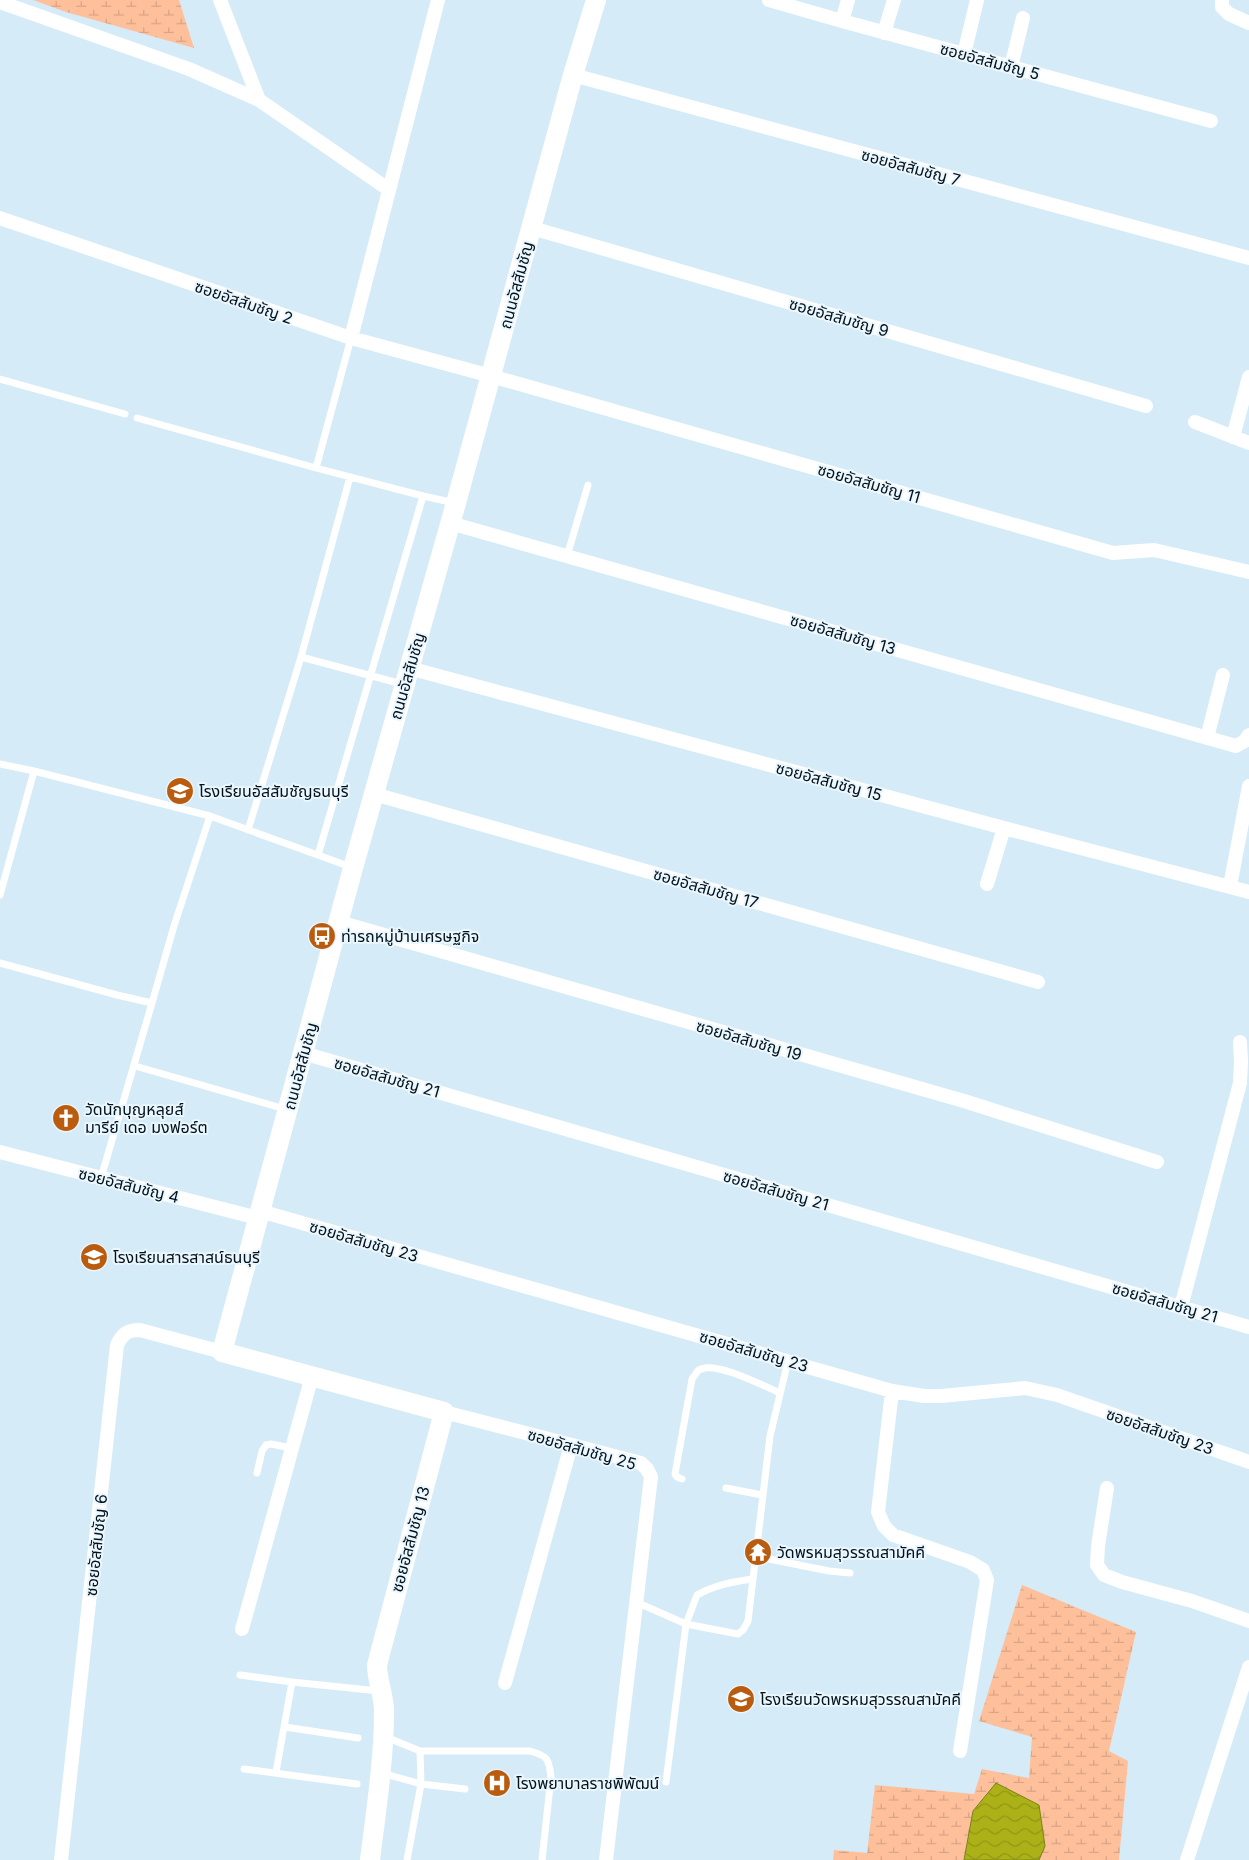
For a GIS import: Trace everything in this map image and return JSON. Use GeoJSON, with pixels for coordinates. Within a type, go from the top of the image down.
{"type":"FeatureCollection","features":[{"type":"Feature","properties":{"kind":"street"},"geometry":{"type":"LineString","coordinates":[[220,0],[259,100]]}},
{"type":"Feature","properties":{"kind":"street"},"geometry":{"type":"LineString","coordinates":[[351,338],[438,0]]}},
{"type":"Feature","properties":{"kind":"street","name":"ถนนอัสสัมชัญ"},"geometry":{"type":"LineString","coordinates":[[222,1352],[353,868],[456,504],[573,75],[596,0]]}},
{"type":"Feature","properties":{"kind":"street","name":"ซอยอัสสัมชัญ 5"},"geometry":{"type":"LineString","coordinates":[[769,0],[1211,121]]}},
{"type":"Feature","properties":{"kind":"street"},"geometry":{"type":"LineString","coordinates":[[842,21],[848,0]]}},
{"type":"Feature","properties":{"kind":"street"},"geometry":{"type":"LineString","coordinates":[[884,33],[894,0]]}},
{"type":"Feature","properties":{"kind":"street"},"geometry":{"type":"LineString","coordinates":[[964,54],[977,0]]}},
{"type":"Feature","properties":{"kind":"street"},"geometry":{"type":"LineString","coordinates":[[1222,0],[1222,7],[1229,14],[1249,23]]}},
{"type":"Feature","properties":{"kind":"street"},"geometry":{"type":"LineString","coordinates":[[0,2],[189,69],[259,100],[388,189]]}},
{"type":"Feature","properties":{"kind":"street"},"geometry":{"type":"LineString","coordinates":[[1011,67],[1023,18]]}},
{"type":"Feature","properties":{"kind":"street","name":"ซอยอัสสัมชัญ 7"},"geometry":{"type":"LineString","coordinates":[[573,75],[1249,258]]}},
{"type":"Feature","properties":{"kind":"street","name":"ซอยอัสสัมชัญ 2"},"geometry":{"type":"LineString","coordinates":[[0,218],[351,338],[491,376]]}},
{"type":"Feature","properties":{"kind":"street","name":"ซอยอัสสัมชัญ 9"},"geometry":{"type":"LineString","coordinates":[[532,228],[1146,406]]}},
{"type":"Feature","properties":{"kind":"street","name":"ซอยอัสสัมชัญ 11"},"geometry":{"type":"LineString","coordinates":[[491,376],[1113,553],[1154,550],[1249,572]]}},
{"type":"Feature","properties":{"kind":"street"},"geometry":{"type":"LineString","coordinates":[[1234,437],[1249,377]]}},
{"type":"Feature","properties":{"kind":"street"},"geometry":{"type":"LineString","coordinates":[[1195,422],[1249,444]]}},
{"type":"Feature","properties":{"kind":"street","name":"ซอยอัสสัมชัญ 13"},"geometry":{"type":"LineString","coordinates":[[450,523],[1207,738],[1245,742]]}},
{"type":"Feature","properties":{"kind":"street"},"geometry":{"type":"LineString","coordinates":[[1207,738],[1223,675]]}},
{"type":"Feature","properties":{"kind":"street","name":"ซอยอัสสัมชัญ 15"},"geometry":{"type":"LineString","coordinates":[[407,676],[1249,892]]}},
{"type":"Feature","properties":{"kind":"street"},"geometry":{"type":"LineString","coordinates":[[1230,886],[1249,786]]}},
{"type":"Feature","properties":{"kind":"street","name":"ซอยอัสสัมชัญ 17"},"geometry":{"type":"LineString","coordinates":[[374,794],[1038,982]]}},
{"type":"Feature","properties":{"kind":"street"},"geometry":{"type":"LineString","coordinates":[[987,884],[1004,828]]}},
{"type":"Feature","properties":{"kind":"street","name":"ซอยอัสสัมชัญ 19"},"geometry":{"type":"LineString","coordinates":[[339,922],[964,1101],[1157,1162]]}},
{"type":"Feature","properties":{"kind":"street"},"geometry":{"type":"LineString","coordinates":[[1181,1307],[1240,1083],[1240,1042]]}},
{"type":"Feature","properties":{"kind":"street","name":"ซอยอัสสัมชัญ 21"},"geometry":{"type":"LineString","coordinates":[[303,1053],[1249,1327]]}},
{"type":"Feature","properties":{"kind":"street","name":"ซอยอัสสัมชัญ 4"},"geometry":{"type":"LineString","coordinates":[[0,1152],[101,1179],[259,1214]]}},
{"type":"Feature","properties":{"kind":"street","name":"ซอยอัสสัมชัญ 23"},"geometry":{"type":"LineString","coordinates":[[259,1214],[892,1391],[924,1396],[941,1396],[1025,1388],[1057,1395],[1249,1462]]}},
{"type":"Feature","properties":{"kind":"street","name":"ซอยอัสสัมชัญ 6"},"geometry":{"type":"LineString","coordinates":[[62,1860],[117,1345],[122,1336],[130,1330],[140,1330],[222,1352]]}},
{"type":"Feature","properties":{"kind":"street","name":"ซอยอัสสัมชัญ 25"},"geometry":{"type":"LineString","coordinates":[[222,1352],[641,1463],[647,1469],[651,1477],[606,1860]]}},
{"type":"Feature","properties":{"kind":"street"},"geometry":{"type":"LineString","coordinates":[[242,1629],[312,1376]]}},
{"type":"Feature","properties":{"kind":"street"},"geometry":{"type":"LineString","coordinates":[[892,1391],[878,1512],[884,1526],[893,1535],[970,1562],[983,1570],[988,1580],[960,1751]]}},
{"type":"Feature","properties":{"kind":"street","name":"ซอยอัสสัมชัญ 13"},"geometry":{"type":"LineString","coordinates":[[382,1691],[377,1674],[377,1666],[444,1412]]}},
{"type":"Feature","properties":{"kind":"street"},"geometry":{"type":"LineString","coordinates":[[506,1683],[571,1445]]}},
{"type":"Feature","properties":{"kind":"street"},"geometry":{"type":"LineString","coordinates":[[1107,1488],[1097,1565],[1104,1575],[1122,1582],[1192,1601],[1249,1621]]}},
{"type":"Feature","properties":{"kind":"street"},"geometry":{"type":"LineString","coordinates":[[1188,1860],[1249,1667]]}},
{"type":"Feature","properties":{"kind":"street"},"geometry":{"type":"LineString","coordinates":[[370,1860],[383,1736],[384,1709],[382,1691]]}},
{"type":"Feature","properties":{"kind":"lane"},"geometry":{"type":"LineString","coordinates":[[316,468],[351,338]]}},
{"type":"Feature","properties":{"kind":"lane"},"geometry":{"type":"LineString","coordinates":[[0,379],[125,414]]}},
{"type":"Feature","properties":{"kind":"lane"},"geometry":{"type":"LineString","coordinates":[[137,418],[316,468],[456,504]]}},
{"type":"Feature","properties":{"kind":"lane"},"geometry":{"type":"LineString","coordinates":[[248,830],[301,657],[350,477]]}},
{"type":"Feature","properties":{"kind":"lane"},"geometry":{"type":"LineString","coordinates":[[567,556],[588,485]]}},
{"type":"Feature","properties":{"kind":"lane"},"geometry":{"type":"LineString","coordinates":[[318,855],[423,496]]}},
{"type":"Feature","properties":{"kind":"lane"},"geometry":{"type":"LineString","coordinates":[[301,657],[370,675],[407,676]]}},
{"type":"Feature","properties":{"kind":"lane"},"geometry":{"type":"LineString","coordinates":[[0,764],[210,816],[353,868]]}},
{"type":"Feature","properties":{"kind":"lane"},"geometry":{"type":"LineString","coordinates":[[0,895],[34,771]]}},
{"type":"Feature","properties":{"kind":"lane"},"geometry":{"type":"LineString","coordinates":[[101,1179],[174,926],[210,816]]}},
{"type":"Feature","properties":{"kind":"lane"},"geometry":{"type":"LineString","coordinates":[[0,963],[152,1003]]}},
{"type":"Feature","properties":{"kind":"lane"},"geometry":{"type":"LineString","coordinates":[[134,1066],[288,1110]]}},
{"type":"Feature","properties":{"kind":"lane"},"geometry":{"type":"LineString","coordinates":[[636,1602],[686,1624],[738,1634],[743,1630],[748,1621],[754,1556],[770,1436],[788,1361]]}},
{"type":"Feature","properties":{"kind":"lane"},"geometry":{"type":"LineString","coordinates":[[682,1479],[675,1474],[692,1379],[699,1370],[708,1368],[722,1369],[780,1393]]}},
{"type":"Feature","properties":{"kind":"lane"},"geometry":{"type":"LineString","coordinates":[[256,1473],[262,1451],[266,1445],[271,1444],[291,1448]]}},
{"type":"Feature","properties":{"kind":"lane"},"geometry":{"type":"LineString","coordinates":[[726,1488],[762,1495]]}},
{"type":"Feature","properties":{"kind":"lane"},"geometry":{"type":"LineString","coordinates":[[754,1556],[829,1571],[850,1573]]}},
{"type":"Feature","properties":{"kind":"lane"},"geometry":{"type":"LineString","coordinates":[[666,1782],[686,1624],[697,1595],[724,1583],[752,1579]]}},
{"type":"Feature","properties":{"kind":"lane"},"geometry":{"type":"LineString","coordinates":[[240,1676],[382,1691]]}},
{"type":"Feature","properties":{"kind":"lane"},"geometry":{"type":"LineString","coordinates":[[276,1772],[292,1682]]}},
{"type":"Feature","properties":{"kind":"lane"},"geometry":{"type":"LineString","coordinates":[[285,1727],[358,1738]]}},
{"type":"Feature","properties":{"kind":"lane"},"geometry":{"type":"LineString","coordinates":[[383,1736],[420,1751],[530,1751],[543,1754],[550,1764],[551,1777],[542,1860]]}},
{"type":"Feature","properties":{"kind":"lane"},"geometry":{"type":"LineString","coordinates":[[407,1860],[420,1784],[420,1751]]}},
{"type":"Feature","properties":{"kind":"lane"},"geometry":{"type":"LineString","coordinates":[[244,1768],[356,1784]]}},
{"type":"Feature","properties":{"kind":"lane"},"geometry":{"type":"LineString","coordinates":[[380,1772],[420,1784],[465,1790]]}},
{"type":"Feature","properties":{"kind":"green space"},"geometry":{"type":"Polygon","coordinates":[[[33,0],[179,0],[194,48],[66,12],[33,0]]]}},
{"type":"Feature","properties":{"kind":"green space"},"geometry":{"type":"Polygon","coordinates":[[[1022,1585],[1136,1632],[1109,1751],[1128,1761],[1119,1860],[1039,1860],[1045,1846],[973,1811],[964,1860],[833,1860],[834,1850],[867,1853],[875,1785],[974,1794],[982,1769],[1029,1778],[1032,1737],[979,1721],[1022,1585]]]}},
{"type":"Feature","properties":{"kind":"water"},"geometry":{"type":"Polygon","coordinates":[[[996,1783],[1039,1805],[1045,1846],[1039,1860],[964,1860],[973,1811],[996,1783]]]}},
{"type":"Feature","properties":{"kind":"place","name":"โรงเรียนอัสสัมชัญธนบุรี"},"geometry":{"type":"Point","coordinates":[180,791]}},
{"type":"Feature","properties":{"kind":"place","name":"ท่ารถหมู่บ้านเศรษฐกิจ"},"geometry":{"type":"Point","coordinates":[322,936]}},
{"type":"Feature","properties":{"kind":"place","name":"วัดนักบุญหลุยส์ มารีย์ เดอ มงฟอร์ต"},"geometry":{"type":"Point","coordinates":[66,1118]}},
{"type":"Feature","properties":{"kind":"place","name":"โรงเรียนสารสาสน์ธนบุรี"},"geometry":{"type":"Point","coordinates":[94,1257]}},
{"type":"Feature","properties":{"kind":"place","name":"วัดพรหมสุวรรณสามัคคี"},"geometry":{"type":"Point","coordinates":[758,1552]}},
{"type":"Feature","properties":{"kind":"place","name":"โรงเรียนวัดพรหมสุวรรณสามัคคี"},"geometry":{"type":"Point","coordinates":[741,1699]}},
{"type":"Feature","properties":{"kind":"place","name":"โรงพยาบาลราชพิพัฒน์"},"geometry":{"type":"Point","coordinates":[497,1783]}}]}
